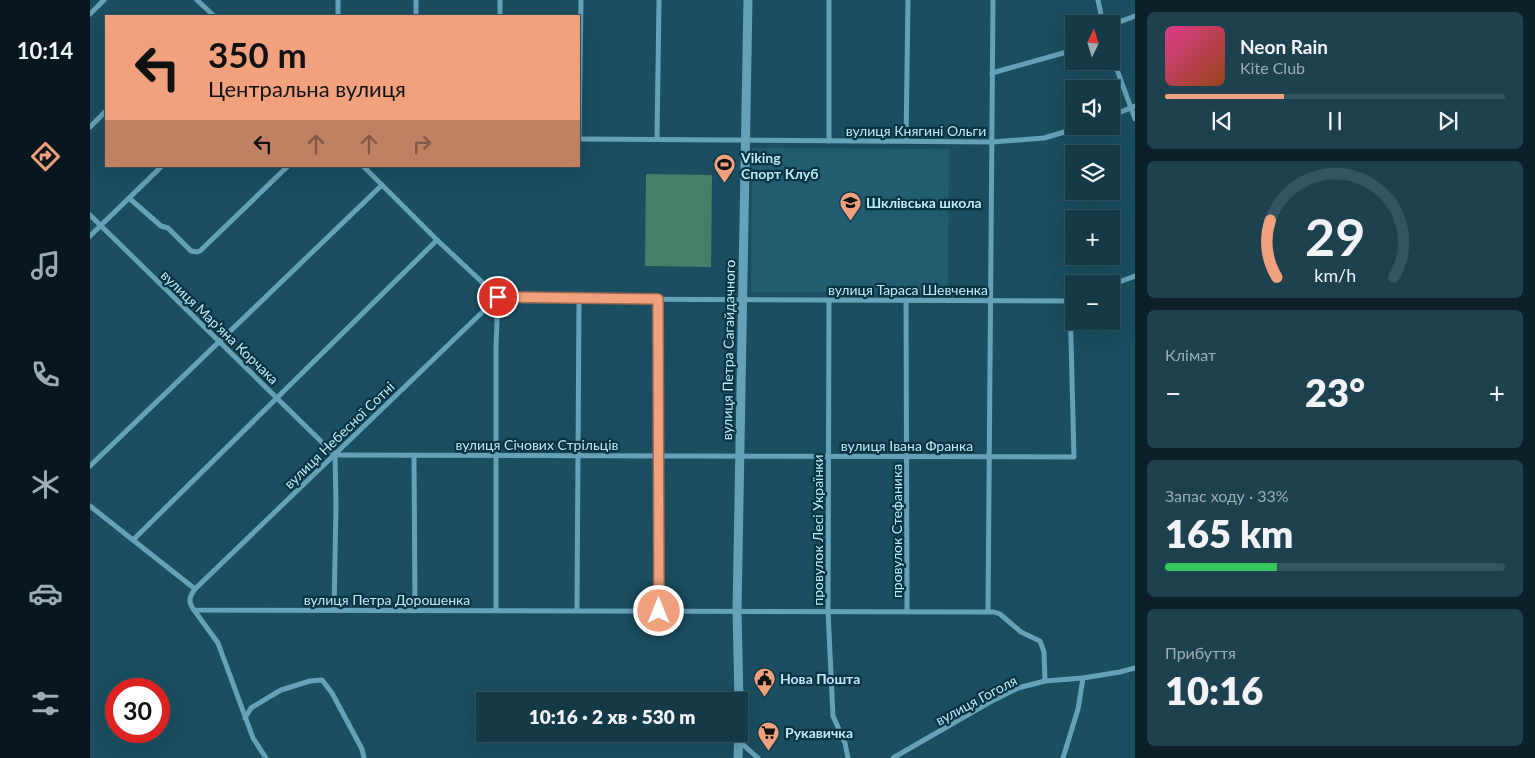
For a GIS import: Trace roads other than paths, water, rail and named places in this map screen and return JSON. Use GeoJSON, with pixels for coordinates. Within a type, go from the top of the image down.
{"type":"FeatureCollection","features":[{"type":"Feature","properties":{"kind":"street"},"geometry":{"type":"LineString","coordinates":[[90,14],[104,0]]}},
{"type":"Feature","properties":{"kind":"street"},"geometry":{"type":"LineString","coordinates":[[198,0],[209,15]]}},
{"type":"Feature","properties":{"kind":"street"},"geometry":{"type":"LineString","coordinates":[[338,0],[338,15]]}},
{"type":"Feature","properties":{"kind":"street"},"geometry":{"type":"LineString","coordinates":[[416,0],[416,15]]}},
{"type":"Feature","properties":{"kind":"street"},"geometry":{"type":"LineString","coordinates":[[500,0],[500,15]]}},
{"type":"Feature","properties":{"kind":"street"},"geometry":{"type":"LineString","coordinates":[[580,70],[581,0]]}},
{"type":"Feature","properties":{"kind":"street"},"geometry":{"type":"LineString","coordinates":[[657,140],[659,0]]}},
{"type":"Feature","properties":{"kind":"street","name":"вулиця Петра Сагайдачного"},"geometry":{"type":"LineString","coordinates":[[739,692],[737,611],[748,0]]}},
{"type":"Feature","properties":{"kind":"street"},"geometry":{"type":"LineString","coordinates":[[828,141],[829,0]]}},
{"type":"Feature","properties":{"kind":"street"},"geometry":{"type":"LineString","coordinates":[[906,141],[908,0]]}},
{"type":"Feature","properties":{"kind":"street"},"geometry":{"type":"LineString","coordinates":[[993,0],[988,611],[1000,614],[1021,632],[1040,641],[1044,652],[1045,681]]}},
{"type":"Feature","properties":{"kind":"street"},"geometry":{"type":"LineString","coordinates":[[1098,0],[1101,15]]}},
{"type":"Feature","properties":{"kind":"street"},"geometry":{"type":"LineString","coordinates":[[1120,22],[1135,16]]}},
{"type":"Feature","properties":{"kind":"street"},"geometry":{"type":"LineString","coordinates":[[992,73],[1065,53]]}},
{"type":"Feature","properties":{"kind":"street"},"geometry":{"type":"LineString","coordinates":[[1118,70],[1133,107],[1135,119]]}},
{"type":"Feature","properties":{"kind":"street"},"geometry":{"type":"LineString","coordinates":[[1120,112],[1133,107]]}},
{"type":"Feature","properties":{"kind":"street"},"geometry":{"type":"LineString","coordinates":[[90,127],[105,112]]}},
{"type":"Feature","properties":{"kind":"street","name":"вулиця Княгині Ольги"},"geometry":{"type":"LineString","coordinates":[[580,139],[992,142],[1044,138],[1065,132]]}},
{"type":"Feature","properties":{"kind":"street"},"geometry":{"type":"LineString","coordinates":[[90,236],[161,167]]}},
{"type":"Feature","properties":{"kind":"street"},"geometry":{"type":"LineString","coordinates":[[129,198],[160,226],[168,228],[191,251],[197,252],[287,167]]}},
{"type":"Feature","properties":{"kind":"street"},"geometry":{"type":"LineString","coordinates":[[365,167],[437,240],[498,297],[496,610]]}},
{"type":"Feature","properties":{"kind":"street"},"geometry":{"type":"LineString","coordinates":[[90,466],[382,185]]}},
{"type":"Feature","properties":{"kind":"street","name":"вулиця Мар'яна Корчака"},"geometry":{"type":"LineString","coordinates":[[90,215],[335,455]]}},
{"type":"Feature","properties":{"kind":"street"},"geometry":{"type":"LineString","coordinates":[[133,540],[437,240]]}},
{"type":"Feature","properties":{"kind":"street"},"geometry":{"type":"LineString","coordinates":[[1120,282],[1135,276]]}},
{"type":"Feature","properties":{"kind":"street","name":"вулиця Тараса Шевченка"},"geometry":{"type":"LineString","coordinates":[[498,297],[743,300],[1065,300]]}},
{"type":"Feature","properties":{"kind":"street","name":"вулиця Небесної Сотні"},"geometry":{"type":"LineString","coordinates":[[195,589],[498,297]]}},
{"type":"Feature","properties":{"kind":"street"},"geometry":{"type":"LineString","coordinates":[[577,610],[579,299]]}},
{"type":"Feature","properties":{"kind":"street"},"geometry":{"type":"LineString","coordinates":[[658,299],[659,611]]}},
{"type":"Feature","properties":{"kind":"street","name":"провулок Лесі Українки"},"geometry":{"type":"LineString","coordinates":[[829,300],[828,611],[833,716],[845,743],[848,758]]}},
{"type":"Feature","properties":{"kind":"street","name":"провулок Стефаника"},"geometry":{"type":"LineString","coordinates":[[906,300],[907,611]]}},
{"type":"Feature","properties":{"kind":"street","name":"вулиця Івана Франка"},"geometry":{"type":"LineString","coordinates":[[740,456],[1074,457],[1072,330]]}},
{"type":"Feature","properties":{"kind":"street"},"geometry":{"type":"LineString","coordinates":[[334,610],[335,455]]}},
{"type":"Feature","properties":{"kind":"street","name":"вулиця Січових Стрільців"},"geometry":{"type":"LineString","coordinates":[[335,455],[740,456]]}},
{"type":"Feature","properties":{"kind":"street"},"geometry":{"type":"LineString","coordinates":[[414,455],[414,610]]}},
{"type":"Feature","properties":{"kind":"street"},"geometry":{"type":"LineString","coordinates":[[90,506],[195,589],[190,600],[194,610],[218,643],[253,738],[266,758]]}},
{"type":"Feature","properties":{"kind":"street","name":"вулиця Петра Дорошенка"},"geometry":{"type":"LineString","coordinates":[[194,610],[988,611]]}},
{"type":"Feature","properties":{"kind":"street","name":"вулиця Гоголя"},"geometry":{"type":"LineString","coordinates":[[892,758],[1018,688],[1045,681],[1083,678],[1135,668]]}},
{"type":"Feature","properties":{"kind":"street"},"geometry":{"type":"LineString","coordinates":[[1063,758],[1076,716],[1083,678]]}},
{"type":"Feature","properties":{"kind":"street"},"geometry":{"type":"LineString","coordinates":[[245,718],[251,708],[281,690],[310,681],[322,680],[332,693],[362,749],[364,758]]}},
{"type":"Feature","properties":{"kind":"street"},"geometry":{"type":"LineString","coordinates":[[738,758],[739,742]]}},
{"type":"Feature","properties":{"kind":"street"},"geometry":{"type":"LineString","coordinates":[[743,742],[758,758]]}},
{"type":"Feature","properties":{"kind":"place","name":"Viking Спорт Клуб"},"geometry":{"type":"Point","coordinates":[725,184]}},
{"type":"Feature","properties":{"kind":"place","name":"Шклівська школа"},"geometry":{"type":"Point","coordinates":[850,221]}},
{"type":"Feature","properties":{"kind":"place","name":"Нова Пошта"},"geometry":{"type":"Point","coordinates":[764,697]}},
{"type":"Feature","properties":{"kind":"place","name":"Рукавичка"},"geometry":{"type":"Point","coordinates":[769,751]}}]}
